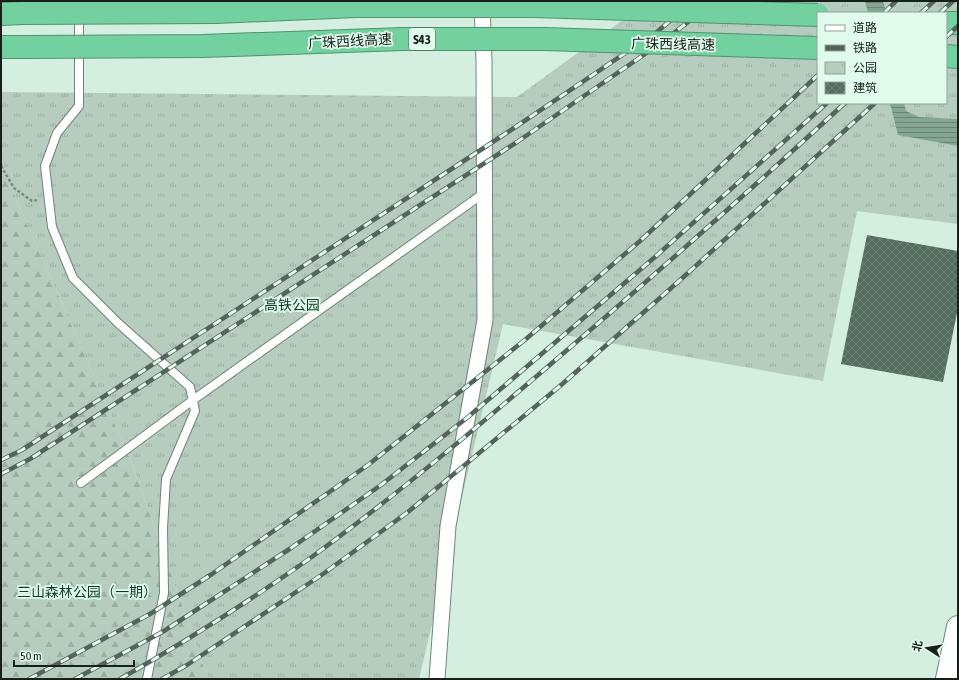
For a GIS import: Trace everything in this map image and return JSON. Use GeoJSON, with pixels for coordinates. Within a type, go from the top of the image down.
{"type":"FeatureCollection","features":[{"type":"Feature","properties":{"kind":"highway"},"geometry":{"type":"LineString","coordinates":[[1,14],[216,12],[356,6],[510,6],[817,15]]}},
{"type":"Feature","properties":{"kind":"highway"},"geometry":{"type":"LineString","coordinates":[[947,23],[958,23]]}},
{"type":"Feature","properties":{"kind":"highway","name":"广珠西线高速"},"geometry":{"type":"LineString","coordinates":[[1,48],[202,46],[403,39],[545,39],[817,48]]}},
{"type":"Feature","properties":{"kind":"highway"},"geometry":{"type":"LineString","coordinates":[[947,56],[958,56]]}},
{"type":"Feature","properties":{"kind":"main road"},"geometry":{"type":"LineString","coordinates":[[946,679],[958,627]]}},
{"type":"Feature","properties":{"kind":"street"},"geometry":{"type":"LineString","coordinates":[[437,679],[448,526],[485,320],[482,1]]}},
{"type":"Feature","properties":{"kind":"lane"},"geometry":{"type":"LineString","coordinates":[[80,1],[79,106],[57,133],[45,166],[52,227],[73,278],[118,323],[190,387],[195,411],[166,478],[163,528],[164,593],[147,679]]}},
{"type":"Feature","properties":{"kind":"lane"},"geometry":{"type":"LineString","coordinates":[[81,483],[193,400],[484,193]]}},
{"type":"Feature","properties":{"kind":"path"},"geometry":{"type":"LineString","coordinates":[[1,166],[14,188],[32,201],[49,198]]}},
{"type":"Feature","properties":{"kind":"green space","name":"高铁公园"},"geometry":{"type":"Polygon","coordinates":[[[649,1],[958,1],[958,224],[857,211],[823,381],[503,324],[419,679],[208,679],[132,463],[1,164],[1,92],[517,97],[649,1]]]}},
{"type":"Feature","properties":{"kind":"green space","name":"三山森林公园（一期）"},"geometry":{"type":"Polygon","coordinates":[[[1,164],[132,463],[208,679],[1,679],[1,164]]]}},
{"type":"Feature","properties":{"kind":"shaded area"},"geometry":{"type":"Polygon","coordinates":[[[865,1],[883,1],[886,12],[868,12],[865,1]]]}},
{"type":"Feature","properties":{"kind":"shaded area"},"geometry":{"type":"Polygon","coordinates":[[[890,104],[904,104],[906,111],[919,117],[958,119],[958,146],[898,135],[890,104]]]}},
{"type":"Feature","properties":{"kind":"building"},"geometry":{"type":"Polygon","coordinates":[[[867,235],[958,251],[958,308],[943,382],[841,364],[867,235]]]}},
{"type":"Feature","properties":{"kind":"railway"},"geometry":{"type":"LineString","coordinates":[[1,460],[22,450],[508,132],[658,31],[694,1]]}},
{"type":"Feature","properties":{"kind":"railway"},"geometry":{"type":"LineString","coordinates":[[1,474],[30,459],[517,142],[661,43],[715,1]]}},
{"type":"Feature","properties":{"kind":"railway"},"geometry":{"type":"LineString","coordinates":[[885,12],[896,1]]}},
{"type":"Feature","properties":{"kind":"railway"},"geometry":{"type":"LineString","coordinates":[[922,12],[934,1]]}},
{"type":"Feature","properties":{"kind":"railway"},"geometry":{"type":"LineString","coordinates":[[941,12],[953,1]]}},
{"type":"Feature","properties":{"kind":"railway"},"geometry":{"type":"LineString","coordinates":[[947,36],[958,26]]}},
{"type":"Feature","properties":{"kind":"railway"},"geometry":{"type":"LineString","coordinates":[[29,679],[150,614],[212,574],[368,465],[526,339],[640,241],[817,76]]}},
{"type":"Feature","properties":{"kind":"railway"},"geometry":{"type":"LineString","coordinates":[[75,679],[164,631],[291,548],[381,485],[468,417],[655,257],[826,104]]}},
{"type":"Feature","properties":{"kind":"railway"},"geometry":{"type":"LineString","coordinates":[[120,679],[240,606],[309,559],[377,508],[443,455],[642,285],[844,104]]}},
{"type":"Feature","properties":{"kind":"railway"},"geometry":{"type":"LineString","coordinates":[[162,679],[187,665],[323,574],[408,512],[560,386],[678,282],[874,104]]}}]}
